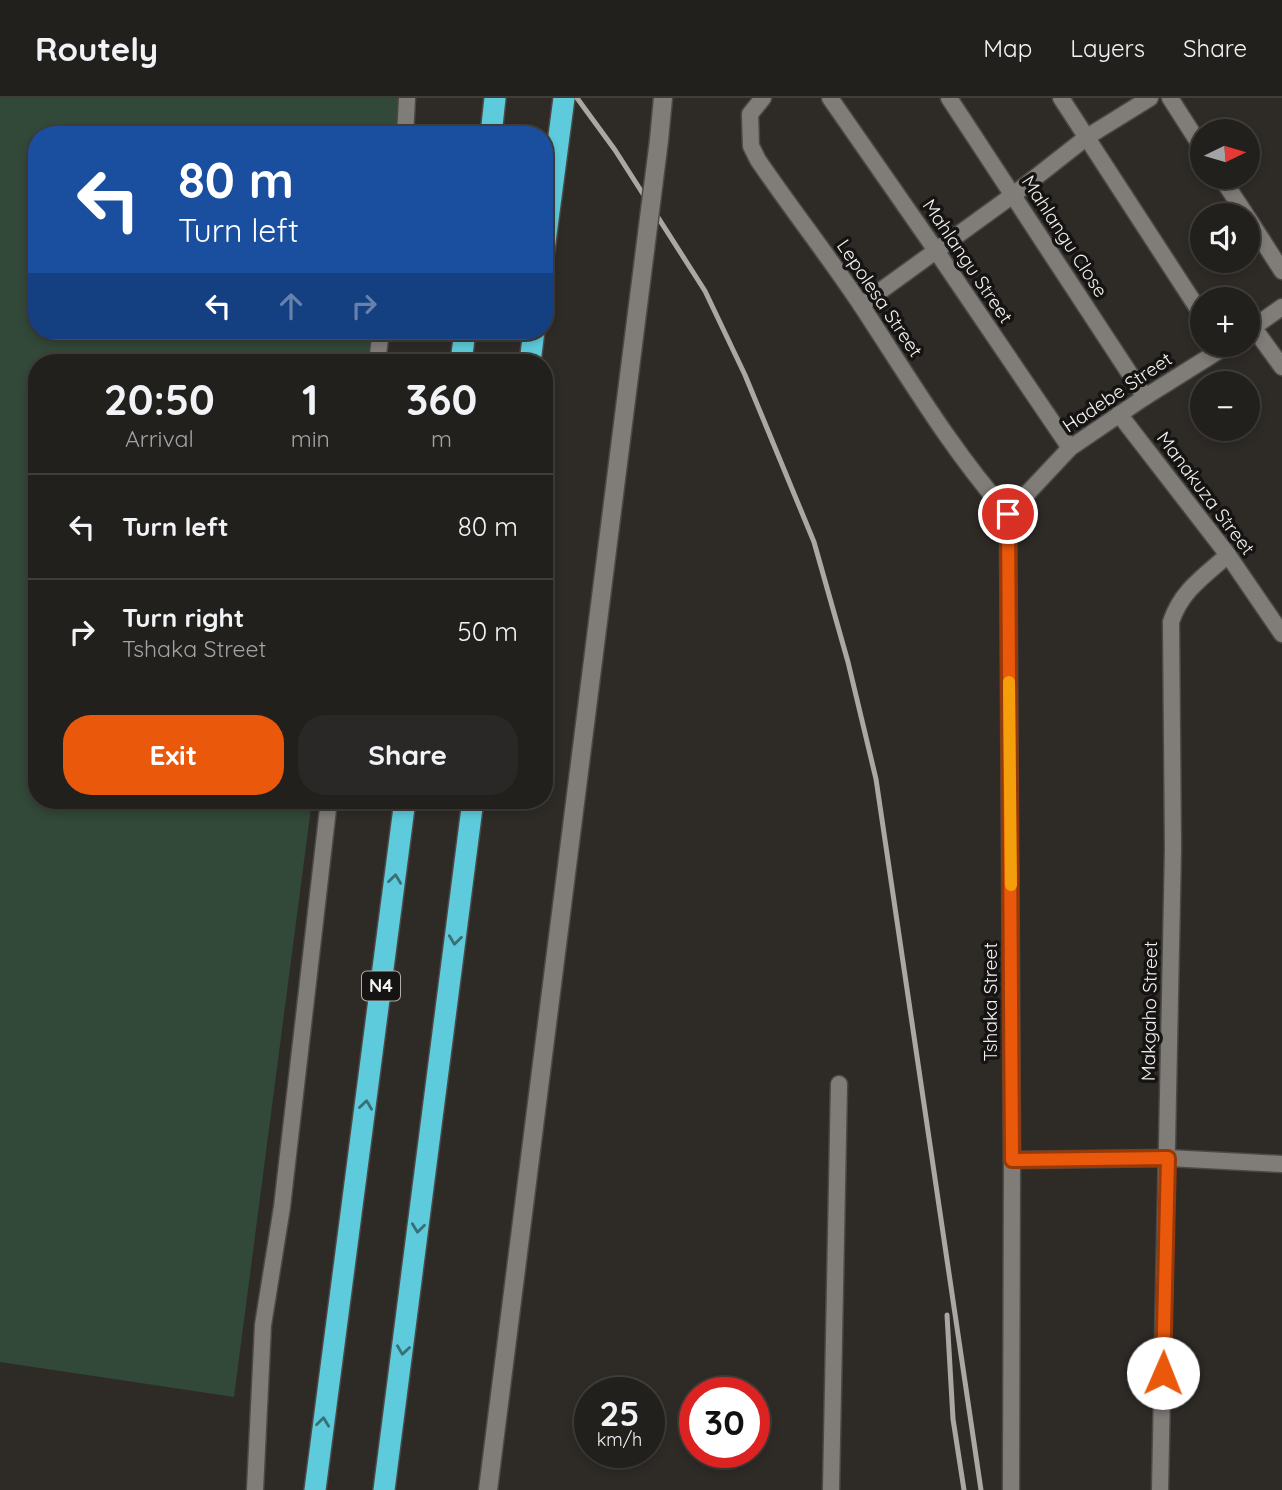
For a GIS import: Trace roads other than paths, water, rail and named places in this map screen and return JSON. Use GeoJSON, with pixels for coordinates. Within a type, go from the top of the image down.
{"type":"FeatureCollection","features":[{"type":"Feature","properties":{"kind":"highway"},"geometry":{"type":"LineString","coordinates":[[492,126],[495,98]]}},
{"type":"Feature","properties":{"kind":"highway"},"geometry":{"type":"LineString","coordinates":[[553,180],[564,98]]}},
{"type":"Feature","properties":{"kind":"highway","name":"N4"},"geometry":{"type":"LineString","coordinates":[[315,1490],[404,809]]}},
{"type":"Feature","properties":{"kind":"highway"},"geometry":{"type":"LineString","coordinates":[[384,1490],[472,809]]}},
{"type":"Feature","properties":{"kind":"main road"},"geometry":{"type":"LineString","coordinates":[[488,1490],[663,98]]}},
{"type":"Feature","properties":{"kind":"street"},"geometry":{"type":"LineString","coordinates":[[405,126],[407,98]]}},
{"type":"Feature","properties":{"kind":"street","name":"Lepolesa Street"},"geometry":{"type":"LineString","coordinates":[[763,98],[750,114],[751,146],[758,160],[861,304],[941,427],[985,488],[1008,514]]}},
{"type":"Feature","properties":{"kind":"street","name":"Mahlangu Street"},"geometry":{"type":"LineString","coordinates":[[830,98],[936,249],[1070,449]]}},
{"type":"Feature","properties":{"kind":"street","name":"Mahlangu Close"},"geometry":{"type":"LineString","coordinates":[[949,98],[1145,397]]}},
{"type":"Feature","properties":{"kind":"street"},"geometry":{"type":"LineString","coordinates":[[1061,98],[1190,296]]}},
{"type":"Feature","properties":{"kind":"street"},"geometry":{"type":"LineString","coordinates":[[861,304],[1013,195],[1087,137],[1150,98]]}},
{"type":"Feature","properties":{"kind":"street"},"geometry":{"type":"LineString","coordinates":[[1170,98],[1190,129]]}},
{"type":"Feature","properties":{"kind":"street"},"geometry":{"type":"LineString","coordinates":[[1260,237],[1282,271]]}},
{"type":"Feature","properties":{"kind":"street"},"geometry":{"type":"LineString","coordinates":[[1260,322],[1282,307]]}},
{"type":"Feature","properties":{"kind":"street"},"geometry":{"type":"LineString","coordinates":[[1260,341],[1282,367]]}},
{"type":"Feature","properties":{"kind":"street","name":"Hadebe Street"},"geometry":{"type":"LineString","coordinates":[[1008,514],[1070,449],[1207,357]]}},
{"type":"Feature","properties":{"kind":"street","name":"Manakuza Street"},"geometry":{"type":"LineString","coordinates":[[1119,414],[1227,555],[1282,634]]}},
{"type":"Feature","properties":{"kind":"street","name":"Tshaka Street"},"geometry":{"type":"LineString","coordinates":[[1008,514],[1012,1490]]}},
{"type":"Feature","properties":{"kind":"street","name":"Makgaho Street"},"geometry":{"type":"LineString","coordinates":[[1160,1490],[1173,848],[1171,622],[1177,605],[1188,590],[1227,555]]}},
{"type":"Feature","properties":{"kind":"street"},"geometry":{"type":"LineString","coordinates":[[255,1490],[263,1325],[282,1207],[329,809]]}},
{"type":"Feature","properties":{"kind":"street"},"geometry":{"type":"LineString","coordinates":[[831,1490],[839,1084]]}},
{"type":"Feature","properties":{"kind":"street"},"geometry":{"type":"LineString","coordinates":[[1012,1160],[1168,1158],[1282,1164]]}},
{"type":"Feature","properties":{"kind":"railway"},"geometry":{"type":"LineString","coordinates":[[577,98],[615,150],[705,291],[745,375],[814,542],[848,662],[876,779],[981,1490]]}},
{"type":"Feature","properties":{"kind":"railway"},"geometry":{"type":"LineString","coordinates":[[947,1315],[953,1419],[964,1490]]}}]}
